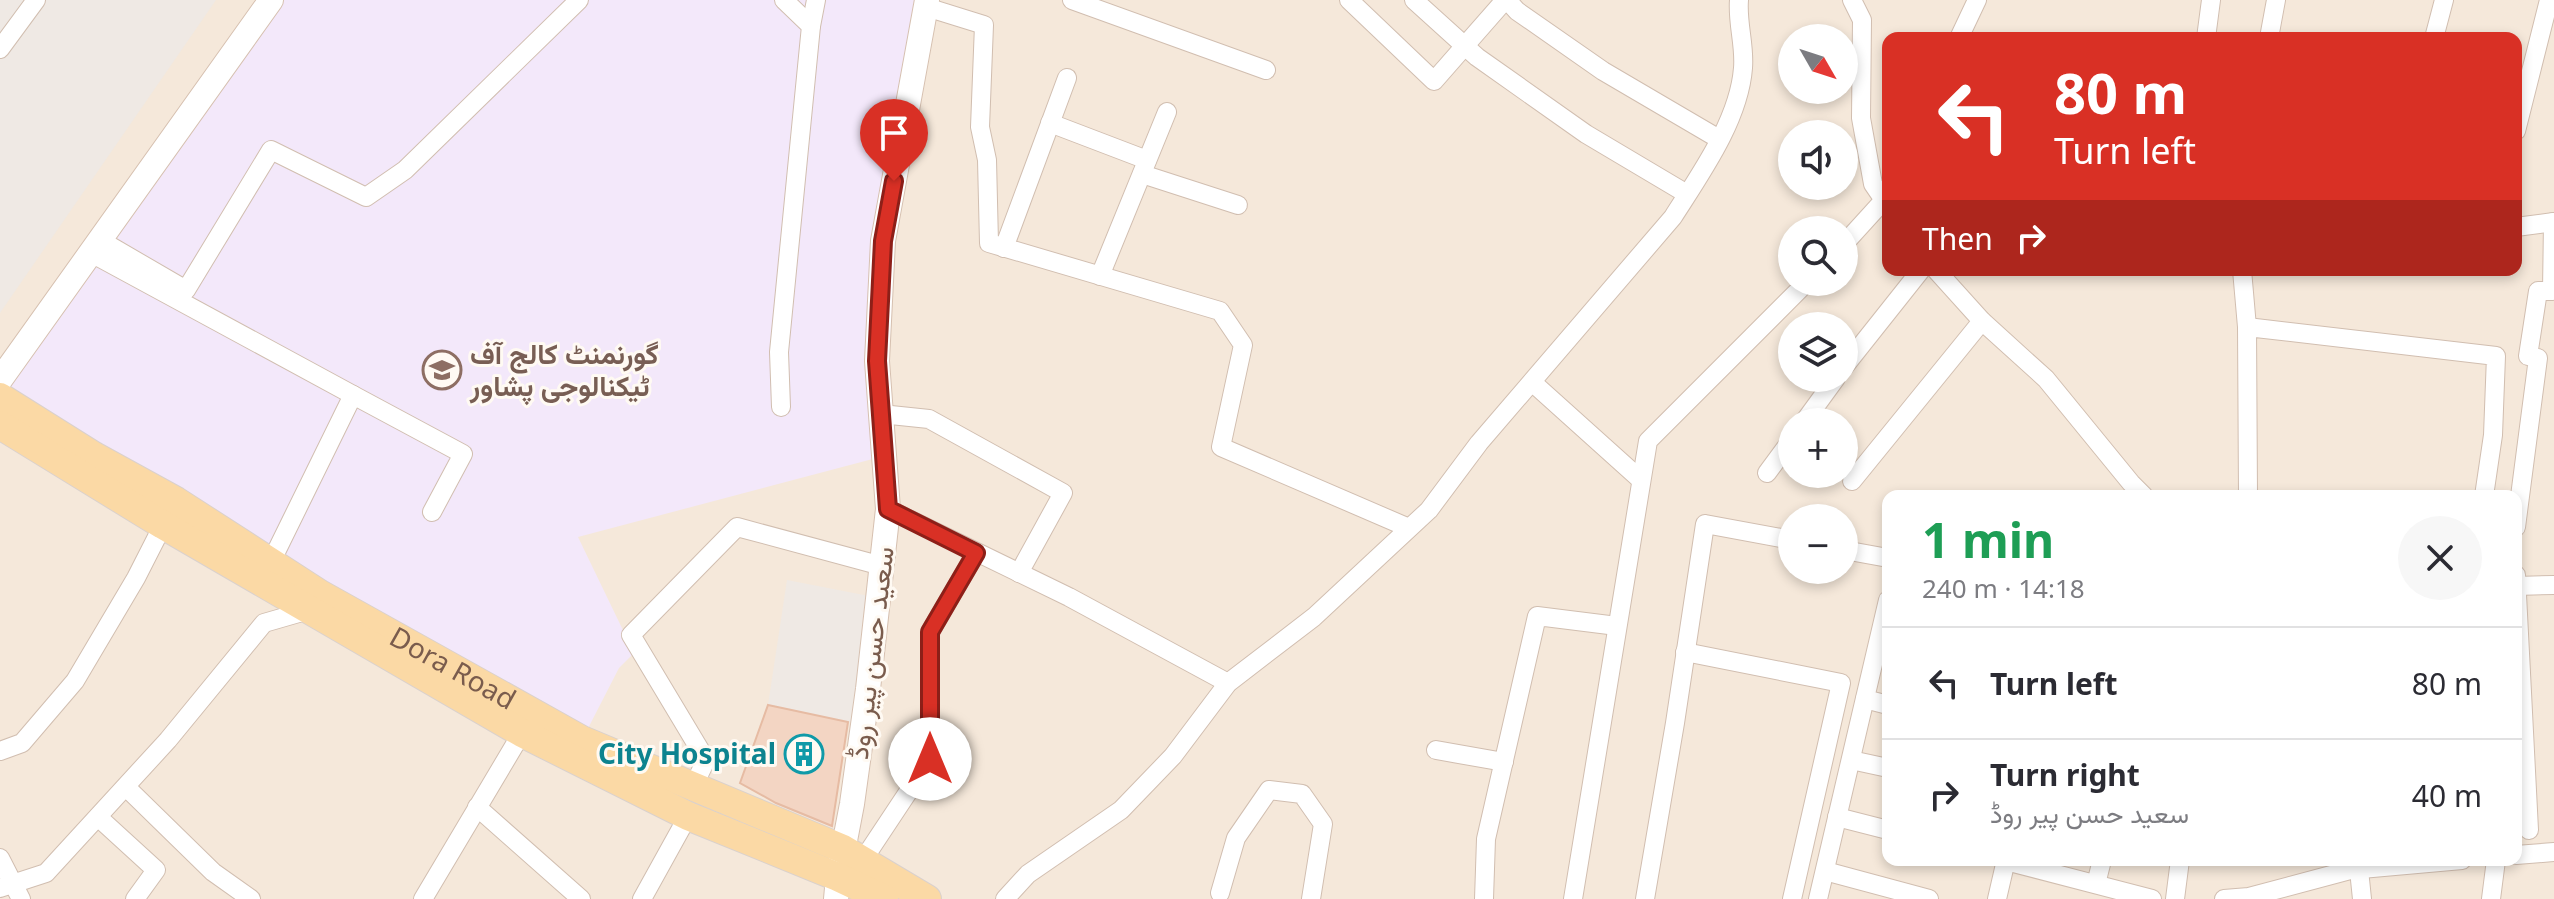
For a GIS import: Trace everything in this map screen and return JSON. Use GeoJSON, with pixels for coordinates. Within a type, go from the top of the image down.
{"type":"FeatureCollection","features":[{"type":"Feature","properties":{"kind":"main road","name":"Dora Road"},"geometry":{"type":"LineString","coordinates":[[0,397],[94,456],[170,513],[271,562],[315,602],[527,723],[582,740],[853,854],[927,899]]}},
{"type":"Feature","properties":{"kind":"main road"},"geometry":{"type":"LineString","coordinates":[[0,425],[170,513],[315,602]]}},
{"type":"Feature","properties":{"kind":"main road"},"geometry":{"type":"LineString","coordinates":[[527,723],[688,816],[837,888],[884,899]]}},
{"type":"Feature","properties":{"kind":"main road"},"geometry":{"type":"LineString","coordinates":[[688,816],[698,789]]}},
{"type":"Feature","properties":{"kind":"street"},"geometry":{"type":"LineString","coordinates":[[0,49],[8,22],[36,0]]}},
{"type":"Feature","properties":{"kind":"street"},"geometry":{"type":"LineString","coordinates":[[0,380],[271,0]]}},
{"type":"Feature","properties":{"kind":"street"},"geometry":{"type":"LineString","coordinates":[[95,246],[186,290],[271,150],[366,197],[405,170],[579,0]]}},
{"type":"Feature","properties":{"kind":"street"},"geometry":{"type":"LineString","coordinates":[[784,0],[811,26]]}},
{"type":"Feature","properties":{"kind":"street"},"geometry":{"type":"LineString","coordinates":[[781,407],[779,352],[816,0]]}},
{"type":"Feature","properties":{"kind":"street"},"geometry":{"type":"LineString","coordinates":[[1072,0],[1266,70]]}},
{"type":"Feature","properties":{"kind":"street"},"geometry":{"type":"LineString","coordinates":[[1349,0],[1434,81],[1506,0],[1603,71],[1719,139]]}},
{"type":"Feature","properties":{"kind":"street"},"geometry":{"type":"LineString","coordinates":[[1414,0],[1464,46],[1586,134],[1687,194]]}},
{"type":"Feature","properties":{"kind":"street"},"geometry":{"type":"LineString","coordinates":[[1005,899],[1028,874],[1121,810],[1173,756],[1228,683],[1314,617],[1429,510],[1479,443],[1673,217],[1735,109],[1743,66],[1739,0]]}},
{"type":"Feature","properties":{"kind":"street"},"geometry":{"type":"LineString","coordinates":[[1852,0],[1862,20],[1861,118],[1873,184],[1882,194]]}},
{"type":"Feature","properties":{"kind":"street"},"geometry":{"type":"LineString","coordinates":[[1962,32],[1977,0]]}},
{"type":"Feature","properties":{"kind":"street"},"geometry":{"type":"LineString","coordinates":[[2207,32],[2211,0]]}},
{"type":"Feature","properties":{"kind":"street"},"geometry":{"type":"LineString","coordinates":[[2270,32],[2276,0]]}},
{"type":"Feature","properties":{"kind":"street"},"geometry":{"type":"LineString","coordinates":[[2436,32],[2444,0]]}},
{"type":"Feature","properties":{"kind":"street"},"geometry":{"type":"LineString","coordinates":[[2522,107],[2549,0]]}},
{"type":"Feature","properties":{"kind":"street"},"geometry":{"type":"LineString","coordinates":[[926,4],[984,25],[980,127],[987,160],[989,243],[1220,311],[1243,345],[1221,447],[1409,528]]}},
{"type":"Feature","properties":{"kind":"street","name":"سعید حسن پیر روڈ"},"geometry":{"type":"LineString","coordinates":[[837,888],[853,854],[852,804],[888,509],[877,361],[883,241],[926,4]]}},
{"type":"Feature","properties":{"kind":"street"},"geometry":{"type":"LineString","coordinates":[[1004,248],[1067,78]]}},
{"type":"Feature","properties":{"kind":"street"},"geometry":{"type":"LineString","coordinates":[[1100,276],[1167,112]]}},
{"type":"Feature","properties":{"kind":"street"},"geometry":{"type":"LineString","coordinates":[[1050,123],[1144,167],[1238,205]]}},
{"type":"Feature","properties":{"kind":"street"},"geometry":{"type":"LineString","coordinates":[[1858,230],[1882,205]]}},
{"type":"Feature","properties":{"kind":"street"},"geometry":{"type":"LineString","coordinates":[[2521,490],[2538,358],[2528,356],[2538,291],[2552,291],[2554,222],[2522,226]]}},
{"type":"Feature","properties":{"kind":"street"},"geometry":{"type":"LineString","coordinates":[[95,246],[353,395],[463,454],[432,512]]}},
{"type":"Feature","properties":{"kind":"street"},"geometry":{"type":"LineString","coordinates":[[1858,349],[1916,276]]}},
{"type":"Feature","properties":{"kind":"street"},"geometry":{"type":"LineString","coordinates":[[1941,276],[1982,321],[2046,379],[2129,490]]}},
{"type":"Feature","properties":{"kind":"street"},"geometry":{"type":"LineString","coordinates":[[2243,276],[2247,327],[2248,490]]}},
{"type":"Feature","properties":{"kind":"street"},"geometry":{"type":"LineString","coordinates":[[1573,899],[1648,441],[1793,296]]}},
{"type":"Feature","properties":{"kind":"street"},"geometry":{"type":"LineString","coordinates":[[1858,474],[1982,321]]}},
{"type":"Feature","properties":{"kind":"street"},"geometry":{"type":"LineString","coordinates":[[2247,327],[2496,356],[2493,435],[2485,490]]}},
{"type":"Feature","properties":{"kind":"street"},"geometry":{"type":"LineString","coordinates":[[1532,382],[1641,480]]}},
{"type":"Feature","properties":{"kind":"street"},"geometry":{"type":"LineString","coordinates":[[271,562],[353,395]]}},
{"type":"Feature","properties":{"kind":"street"},"geometry":{"type":"LineString","coordinates":[[881,414],[929,419],[1063,493],[1019,573]]}},
{"type":"Feature","properties":{"kind":"street"},"geometry":{"type":"LineString","coordinates":[[1767,473],[1778,458]]}},
{"type":"Feature","properties":{"kind":"street"},"geometry":{"type":"LineString","coordinates":[[888,509],[1069,597],[1228,683]]}},
{"type":"Feature","properties":{"kind":"street"},"geometry":{"type":"LineString","coordinates":[[0,751],[22,743],[75,681],[170,513]]}},
{"type":"Feature","properties":{"kind":"street"},"geometry":{"type":"LineString","coordinates":[[1645,899],[1705,524],[1778,537]]}},
{"type":"Feature","properties":{"kind":"street"},"geometry":{"type":"LineString","coordinates":[[698,789],[706,760],[631,635],[737,527],[882,566]]}},
{"type":"Feature","properties":{"kind":"street"},"geometry":{"type":"LineString","coordinates":[[853,854],[930,759],[930,632],[976,553]]}},
{"type":"Feature","properties":{"kind":"street"},"geometry":{"type":"LineString","coordinates":[[1858,553],[1882,557]]}},
{"type":"Feature","properties":{"kind":"street"},"geometry":{"type":"LineString","coordinates":[[2522,586],[2554,585]]}},
{"type":"Feature","properties":{"kind":"street"},"geometry":{"type":"LineString","coordinates":[[0,858],[12,890],[46,873],[168,740],[264,623],[315,602]]}},
{"type":"Feature","properties":{"kind":"street"},"geometry":{"type":"LineString","coordinates":[[1484,899],[1486,839],[1537,616],[1617,626]]}},
{"type":"Feature","properties":{"kind":"street"},"geometry":{"type":"LineString","coordinates":[[1818,899],[1865,699],[1882,644]]}},
{"type":"Feature","properties":{"kind":"street"},"geometry":{"type":"LineString","coordinates":[[1685,652],[1841,683],[1792,899]]}},
{"type":"Feature","properties":{"kind":"street"},"geometry":{"type":"LineString","coordinates":[[1865,699],[1882,703]]}},
{"type":"Feature","properties":{"kind":"street"},"geometry":{"type":"LineString","coordinates":[[2522,699],[2529,830]]}},
{"type":"Feature","properties":{"kind":"street"},"geometry":{"type":"LineString","coordinates":[[423,899],[527,723]]}},
{"type":"Feature","properties":{"kind":"street"},"geometry":{"type":"LineString","coordinates":[[1436,750],[1504,762]]}},
{"type":"Feature","properties":{"kind":"street"},"geometry":{"type":"LineString","coordinates":[[1851,760],[1882,767]]}},
{"type":"Feature","properties":{"kind":"street"},"geometry":{"type":"LineString","coordinates":[[126,787],[213,872],[251,899]]}},
{"type":"Feature","properties":{"kind":"street"},"geometry":{"type":"LineString","coordinates":[[1220,893],[1236,838],[1269,790],[1302,794],[1323,824],[1311,899]]}},
{"type":"Feature","properties":{"kind":"street"},"geometry":{"type":"LineString","coordinates":[[477,807],[581,899]]}},
{"type":"Feature","properties":{"kind":"street"},"geometry":{"type":"LineString","coordinates":[[642,899],[688,816]]}},
{"type":"Feature","properties":{"kind":"street"},"geometry":{"type":"LineString","coordinates":[[98,817],[156,870],[135,899]]}},
{"type":"Feature","properties":{"kind":"street"},"geometry":{"type":"LineString","coordinates":[[1837,817],[1882,828]]}},
{"type":"Feature","properties":{"kind":"street"},"geometry":{"type":"LineString","coordinates":[[2522,855],[2554,852]]}},
{"type":"Feature","properties":{"kind":"street"},"geometry":{"type":"LineString","coordinates":[[1997,899],[2004,866]]}},
{"type":"Feature","properties":{"kind":"street"},"geometry":{"type":"LineString","coordinates":[[2028,866],[2152,899]]}},
{"type":"Feature","properties":{"kind":"street"},"geometry":{"type":"LineString","coordinates":[[2096,884],[2100,866]]}},
{"type":"Feature","properties":{"kind":"street"},"geometry":{"type":"LineString","coordinates":[[2175,899],[2179,866]]}},
{"type":"Feature","properties":{"kind":"street"},"geometry":{"type":"LineString","coordinates":[[2224,899],[2249,897],[2351,866]]}},
{"type":"Feature","properties":{"kind":"street"},"geometry":{"type":"LineString","coordinates":[[2358,866],[2362,899]]}},
{"type":"Feature","properties":{"kind":"street"},"geometry":{"type":"LineString","coordinates":[[2491,899],[2495,866]]}},
{"type":"Feature","properties":{"kind":"street"},"geometry":{"type":"LineString","coordinates":[[1825,871],[1929,899]]}},
{"type":"Feature","properties":{"kind":"shaded area"},"geometry":{"type":"Polygon","coordinates":[[[0,0],[2554,0],[2554,899],[0,899],[0,0]]]}},
{"type":"Feature","properties":{"kind":"shaded area"},"geometry":{"type":"Polygon","coordinates":[[[0,0],[216,0],[0,313],[0,0]]]}},
{"type":"Feature","properties":{"kind":"shaded area","name":"گورنمنٹ کالج آف ٹیکنالوجی پشاور"},"geometry":{"type":"Polygon","coordinates":[[[271,0],[924,0],[883,241],[884,456],[578,537],[634,653],[619,668],[582,740],[94,456],[0,380],[271,0]]]}},
{"type":"Feature","properties":{"kind":"shaded area"},"geometry":{"type":"Polygon","coordinates":[[[787,580],[869,596],[863,725],[768,705],[787,580]]]}},
{"type":"Feature","properties":{"kind":"building","name":"City Hospital"},"geometry":{"type":"Polygon","coordinates":[[[768,705],[848,722],[832,826],[776,803],[740,783],[768,705]]]}},
{"type":"Feature","properties":{"kind":"place","name":"گورنمنٹ کالج آف ٹیکنالوجی پشاور"},"geometry":{"type":"Point","coordinates":[442,370]}},
{"type":"Feature","properties":{"kind":"place","name":"City Hospital"},"geometry":{"type":"Point","coordinates":[804,754]}},
{"type":"Feature","properties":{"kind":"route"},"geometry":{"type":"LineString","coordinates":[[894,181],[883,241],[877,361],[888,509],[976,553],[930,632],[930,759]]}}]}
